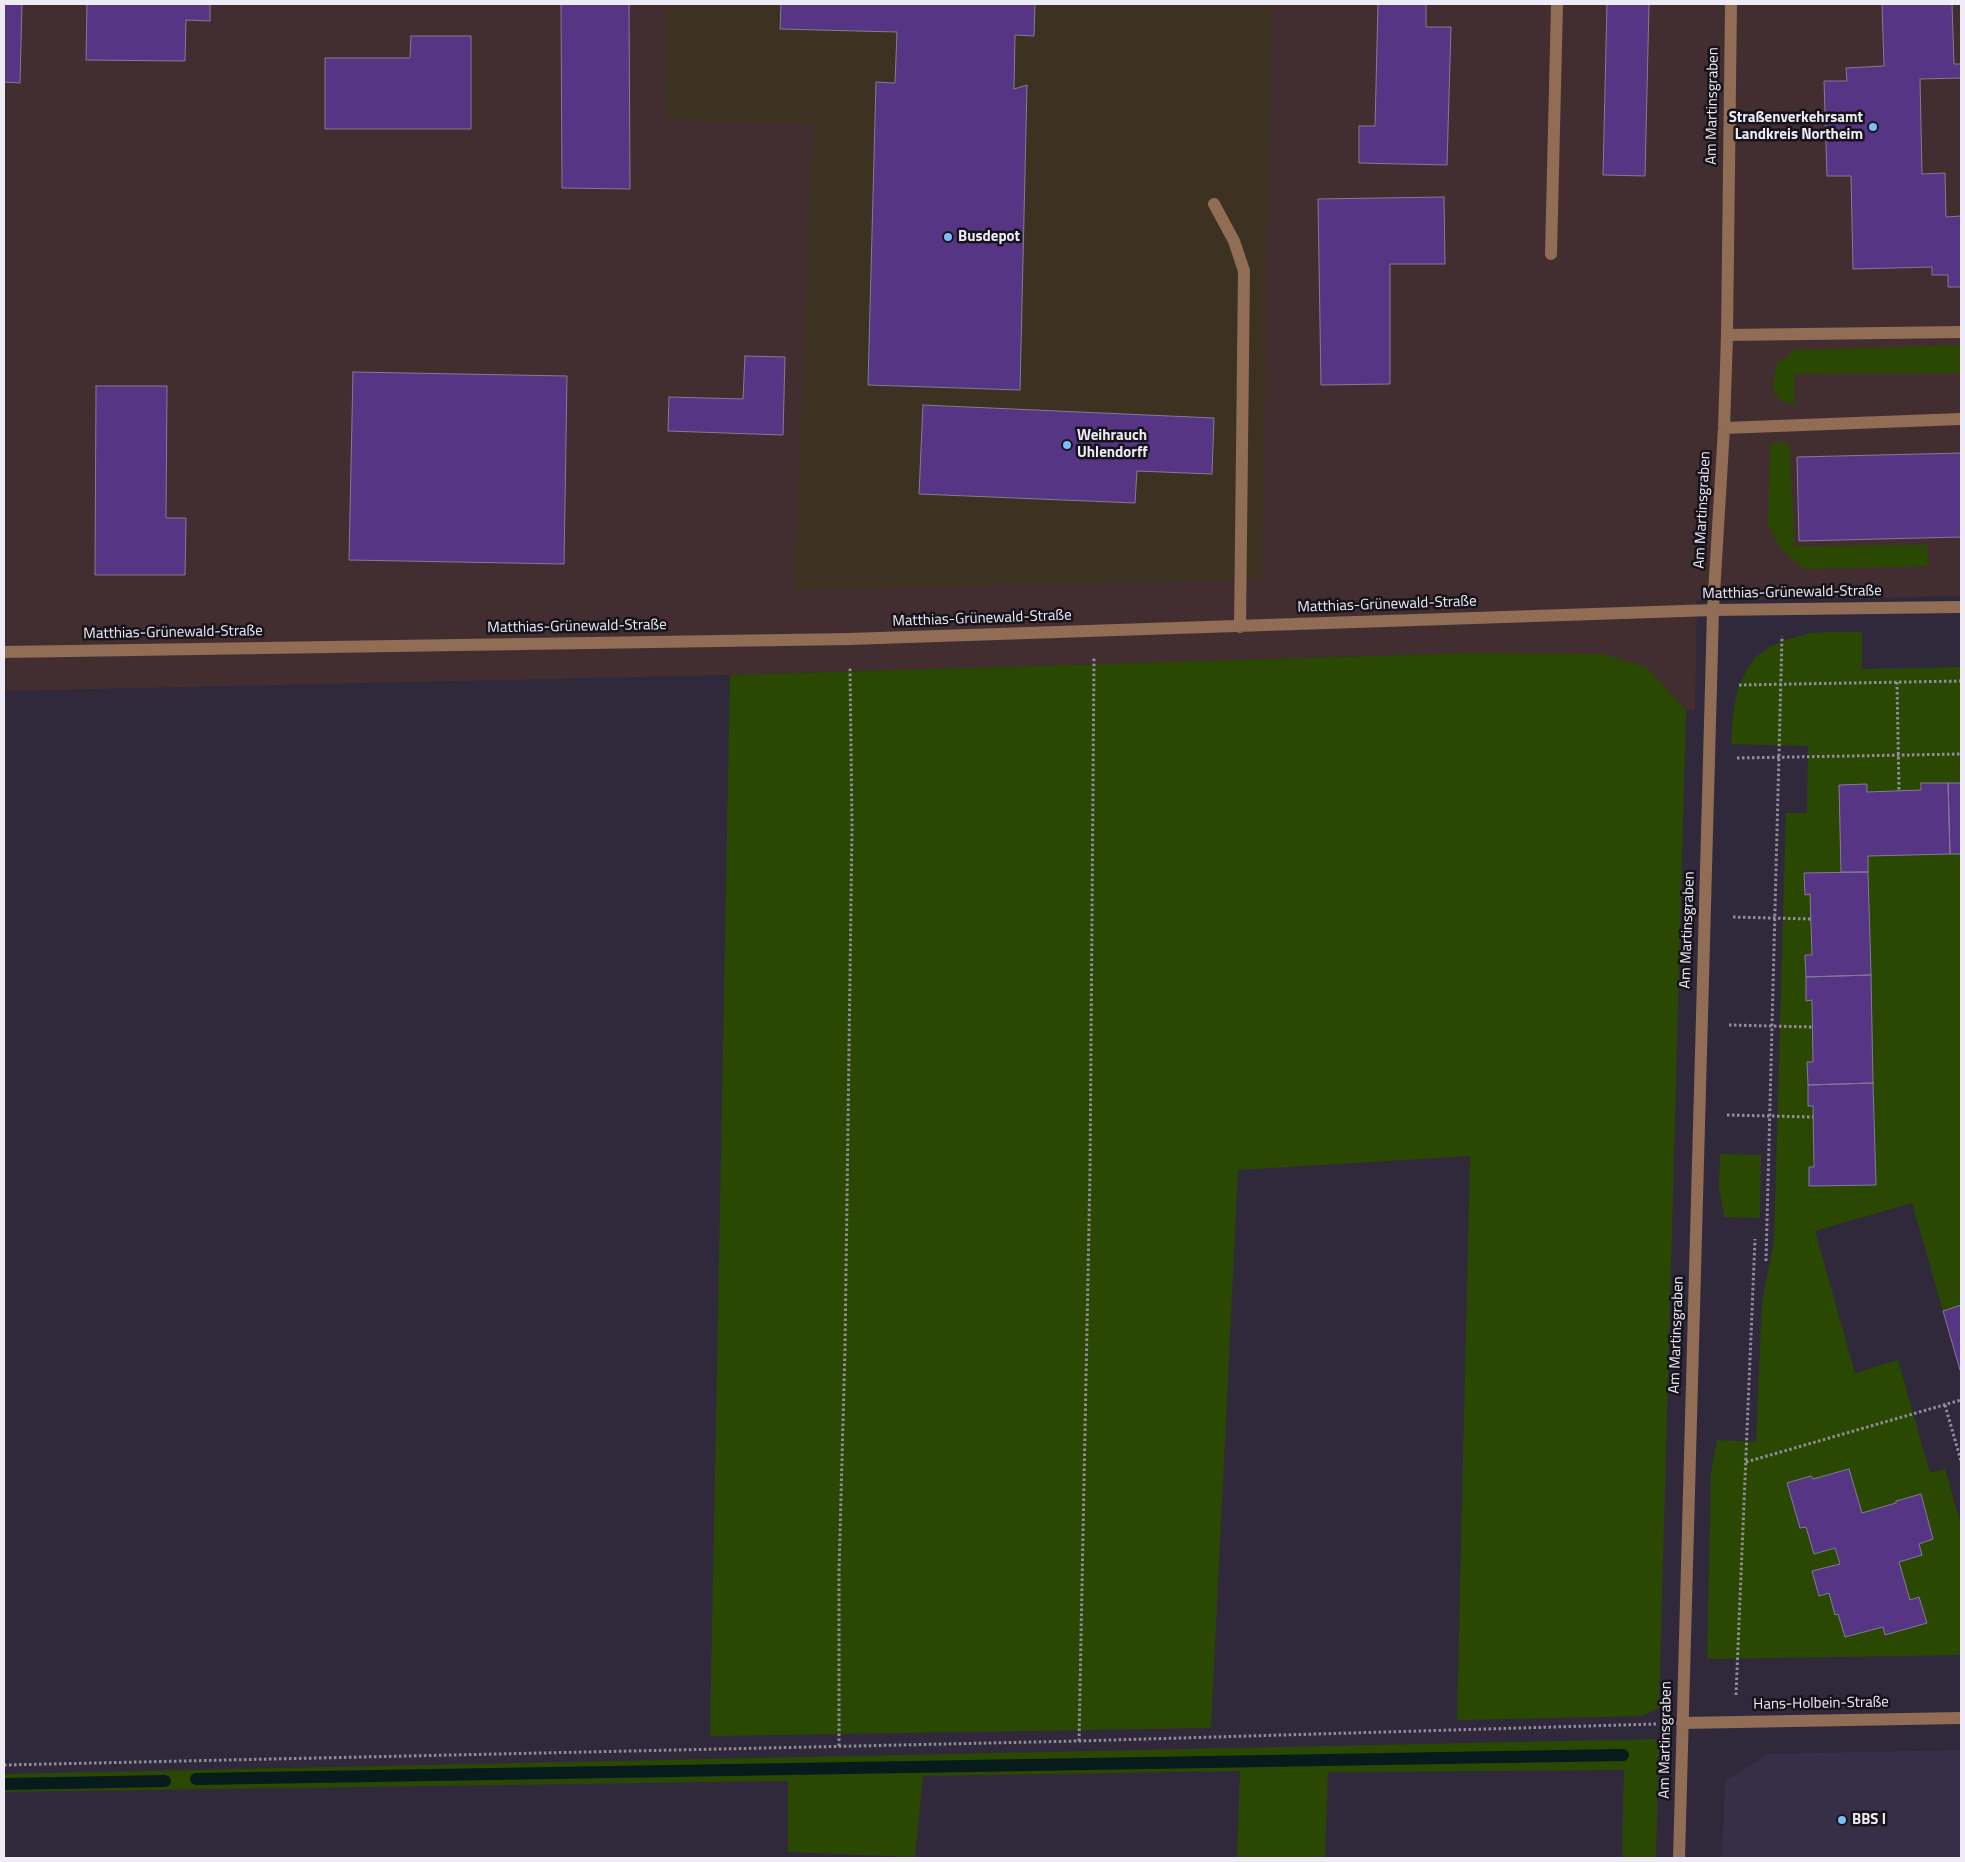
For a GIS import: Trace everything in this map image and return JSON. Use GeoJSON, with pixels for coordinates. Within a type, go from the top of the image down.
{"type":"FeatureCollection","features":[{"type":"Feature","properties":{"kind":"street"},"geometry":{"type":"LineString","coordinates":[[1551,254],[1557,4]]}},
{"type":"Feature","properties":{"kind":"street","name":"Am Martinsgraben"},"geometry":{"type":"LineString","coordinates":[[1679,1858],[1713,610],[1724,428],[1727,335],[1731,4]]}},
{"type":"Feature","properties":{"kind":"street"},"geometry":{"type":"LineString","coordinates":[[1214,204],[1234,241],[1244,271],[1240,627]]}},
{"type":"Feature","properties":{"kind":"street"},"geometry":{"type":"LineString","coordinates":[[1727,335],[1961,332]]}},
{"type":"Feature","properties":{"kind":"street"},"geometry":{"type":"LineString","coordinates":[[1724,428],[1961,419]]}},
{"type":"Feature","properties":{"kind":"street","name":"Matthias-Grünewald-Straße"},"geometry":{"type":"LineString","coordinates":[[4,652],[850,639],[1713,610],[1961,607]]}},
{"type":"Feature","properties":{"kind":"street","name":"Hans-Holbein-Straße"},"geometry":{"type":"LineString","coordinates":[[1682,1723],[1961,1718]]}},
{"type":"Feature","properties":{"kind":"path"},"geometry":{"type":"LineString","coordinates":[[1766,1260],[1783,609]]}},
{"type":"Feature","properties":{"kind":"path"},"geometry":{"type":"LineString","coordinates":[[1079,1741],[1090,1172],[1095,632]]}},
{"type":"Feature","properties":{"kind":"path"},"geometry":{"type":"LineString","coordinates":[[839,1746],[839,1571],[845,1319],[852,826],[850,639]]}},
{"type":"Feature","properties":{"kind":"path"},"geometry":{"type":"LineString","coordinates":[[1711,686],[1961,681]]}},
{"type":"Feature","properties":{"kind":"path"},"geometry":{"type":"LineString","coordinates":[[1897,682],[1900,791]]}},
{"type":"Feature","properties":{"kind":"path"},"geometry":{"type":"LineString","coordinates":[[1709,759],[1961,754]]}},
{"type":"Feature","properties":{"kind":"path"},"geometry":{"type":"LineString","coordinates":[[1705,916],[1811,919]]}},
{"type":"Feature","properties":{"kind":"path"},"geometry":{"type":"LineString","coordinates":[[1701,1024],[1812,1027]]}},
{"type":"Feature","properties":{"kind":"path"},"geometry":{"type":"LineString","coordinates":[[1699,1114],[1813,1117]]}},
{"type":"Feature","properties":{"kind":"path"},"geometry":{"type":"LineString","coordinates":[[1735,1722],[1755,1238]]}},
{"type":"Feature","properties":{"kind":"path"},"geometry":{"type":"LineString","coordinates":[[1745,1462],[1961,1400]]}},
{"type":"Feature","properties":{"kind":"path"},"geometry":{"type":"LineString","coordinates":[[1945,1405],[1961,1462]]}},
{"type":"Feature","properties":{"kind":"path"},"geometry":{"type":"LineString","coordinates":[[4,1765],[1079,1741],[1682,1723]]}},
{"type":"Feature","properties":{"kind":"shaded area"},"geometry":{"type":"Polygon","coordinates":[[[4,4],[1961,4],[1961,596],[1697,601],[1695,710],[1686,710],[1646,667],[1471,653],[730,675],[4,691],[4,4]]]}},
{"type":"Feature","properties":{"kind":"shaded area"},"geometry":{"type":"Polygon","coordinates":[[[667,4],[1272,4],[1262,580],[794,590],[813,124],[666,121],[667,4]]]}},
{"type":"Feature","properties":{"kind":"shaded area","name":"BBS I"},"geometry":{"type":"Polygon","coordinates":[[[1961,1750],[1961,1858],[1722,1858],[1725,1781],[1768,1754],[1961,1750]]]}},
{"type":"Feature","properties":{"kind":"green space"},"geometry":{"type":"Polygon","coordinates":[[[1961,345],[1961,373],[1795,374],[1794,405],[1781,401],[1773,390],[1776,364],[1795,350],[1961,345]]]}},
{"type":"Feature","properties":{"kind":"green space"},"geometry":{"type":"Polygon","coordinates":[[[1770,443],[1789,443],[1795,546],[1927,545],[1929,566],[1806,569],[1792,560],[1779,545],[1768,526],[1770,443]]]}},
{"type":"Feature","properties":{"kind":"green space"},"geometry":{"type":"Polygon","coordinates":[[[1862,632],[1862,669],[1961,667],[1961,1305],[1943,1311],[1912,1203],[1815,1231],[1855,1373],[1898,1360],[1930,1473],[1945,1469],[1961,1525],[1961,1655],[1707,1659],[1711,1473],[1717,1440],[1756,1442],[1762,1303],[1774,1242],[1786,813],[1807,813],[1808,746],[1731,744],[1733,714],[1737,692],[1747,669],[1757,656],[1771,646],[1789,639],[1810,633],[1862,632]]]}},
{"type":"Feature","properties":{"kind":"green space"},"geometry":{"type":"Polygon","coordinates":[[[1471,653],[1602,654],[1646,667],[1686,710],[1659,1708],[1642,1716],[1457,1720],[1470,1156],[1238,1170],[1211,1728],[710,1736],[730,675],[1471,653]]]}},
{"type":"Feature","properties":{"kind":"green space"},"geometry":{"type":"Polygon","coordinates":[[[1720,1154],[1761,1155],[1760,1218],[1724,1217],[1719,1187],[1720,1154]]]}},
{"type":"Feature","properties":{"kind":"green space"},"geometry":{"type":"Polygon","coordinates":[[[1659,1739],[1656,1858],[1622,1858],[1624,1770],[1328,1772],[1325,1858],[1237,1858],[1240,1771],[923,1776],[915,1857],[788,1852],[788,1781],[4,1792],[4,1774],[1659,1739]]]}},
{"type":"Feature","properties":{"kind":"building"},"geometry":{"type":"Polygon","coordinates":[[[4,4],[22,4],[20,83],[4,82],[4,4]]]}},
{"type":"Feature","properties":{"kind":"building"},"geometry":{"type":"Polygon","coordinates":[[[87,4],[210,4],[210,21],[186,20],[185,61],[86,60],[87,4]]]}},
{"type":"Feature","properties":{"kind":"building"},"geometry":{"type":"Polygon","coordinates":[[[561,4],[629,4],[630,189],[562,188],[561,4]]]}},
{"type":"Feature","properties":{"kind":"building","name":"Busdepot"},"geometry":{"type":"Polygon","coordinates":[[[781,4],[1035,4],[1034,36],[1015,35],[1014,89],[1027,85],[1020,390],[868,385],[876,82],[895,83],[897,32],[780,29],[781,4]]]}},
{"type":"Feature","properties":{"kind":"building"},"geometry":{"type":"Polygon","coordinates":[[[1378,4],[1426,4],[1426,27],[1451,27],[1447,165],[1359,163],[1359,126],[1375,126],[1378,4]]]}},
{"type":"Feature","properties":{"kind":"building"},"geometry":{"type":"Polygon","coordinates":[[[1607,4],[1649,4],[1645,176],[1603,175],[1607,4]]]}},
{"type":"Feature","properties":{"kind":"building","name":"Straßenverkehrsamt Landkreis Northeim"},"geometry":{"type":"Polygon","coordinates":[[[1882,4],[1952,4],[1954,64],[1961,64],[1961,78],[1920,79],[1922,174],[1945,173],[1946,217],[1961,216],[1961,287],[1948,287],[1948,275],[1932,275],[1932,267],[1853,269],[1851,176],[1827,176],[1824,81],[1847,81],[1846,68],[1884,66],[1882,4]]]}},
{"type":"Feature","properties":{"kind":"building"},"geometry":{"type":"Polygon","coordinates":[[[411,36],[471,36],[471,129],[325,129],[325,58],[410,58],[411,36]]]}},
{"type":"Feature","properties":{"kind":"building"},"geometry":{"type":"Polygon","coordinates":[[[1444,197],[1445,264],[1390,264],[1390,384],[1321,385],[1318,199],[1444,197]]]}},
{"type":"Feature","properties":{"kind":"building"},"geometry":{"type":"Polygon","coordinates":[[[745,356],[785,357],[783,435],[668,431],[669,397],[743,399],[745,356]]]}},
{"type":"Feature","properties":{"kind":"building"},"geometry":{"type":"Polygon","coordinates":[[[353,372],[567,376],[564,564],[349,560],[353,372]]]}},
{"type":"Feature","properties":{"kind":"building"},"geometry":{"type":"Polygon","coordinates":[[[96,386],[167,386],[166,518],[186,518],[185,575],[95,575],[96,386]]]}},
{"type":"Feature","properties":{"kind":"building","name":"Weihrauch Uhlendorff"},"geometry":{"type":"Polygon","coordinates":[[[923,405],[1214,418],[1212,474],[1137,471],[1135,503],[919,494],[923,405]]]}},
{"type":"Feature","properties":{"kind":"building"},"geometry":{"type":"Polygon","coordinates":[[[1961,453],[1961,537],[1799,541],[1797,457],[1961,453]]]}},
{"type":"Feature","properties":{"kind":"building"},"geometry":{"type":"Polygon","coordinates":[[[1921,783],[1948,783],[1950,854],[1868,856],[1868,872],[1841,872],[1839,785],[1867,784],[1867,792],[1921,790],[1921,783]]]}},
{"type":"Feature","properties":{"kind":"building"},"geometry":{"type":"Polygon","coordinates":[[[1948,783],[1961,783],[1961,854],[1950,854],[1948,783]]]}},
{"type":"Feature","properties":{"kind":"building"},"geometry":{"type":"Polygon","coordinates":[[[1868,872],[1871,975],[1806,977],[1805,955],[1812,955],[1810,894],[1805,895],[1804,873],[1868,872]]]}},
{"type":"Feature","properties":{"kind":"building"},"geometry":{"type":"Polygon","coordinates":[[[1871,975],[1873,1083],[1808,1085],[1807,1062],[1813,1062],[1812,1000],[1806,1001],[1806,977],[1871,975]]]}},
{"type":"Feature","properties":{"kind":"building"},"geometry":{"type":"Polygon","coordinates":[[[1873,1083],[1876,1185],[1809,1186],[1809,1167],[1814,1167],[1813,1106],[1808,1106],[1808,1085],[1873,1083]]]}},
{"type":"Feature","properties":{"kind":"building"},"geometry":{"type":"Polygon","coordinates":[[[1961,1305],[1961,1369],[1960,1370],[1943,1311],[1961,1305]]]}},
{"type":"Feature","properties":{"kind":"building"},"geometry":{"type":"Polygon","coordinates":[[[1849,1469],[1862,1513],[1921,1494],[1933,1539],[1919,1544],[1922,1555],[1899,1562],[1910,1600],[1919,1597],[1927,1623],[1885,1635],[1883,1627],[1845,1637],[1838,1614],[1835,1615],[1829,1593],[1819,1596],[1812,1571],[1840,1564],[1835,1548],[1814,1554],[1806,1527],[1800,1528],[1787,1483],[1811,1476],[1813,1479],[1849,1469]]]}},
{"type":"Feature","properties":{"kind":"waterway"},"geometry":{"type":"LineString","coordinates":[[196,1779],[1623,1755]]}},
{"type":"Feature","properties":{"kind":"waterway"},"geometry":{"type":"LineString","coordinates":[[4,1784],[165,1781]]}},
{"type":"Feature","properties":{"kind":"place","name":"Straßenverkehrsamt Landkreis Northeim"},"geometry":{"type":"Point","coordinates":[1873,127]}},
{"type":"Feature","properties":{"kind":"place","name":"Busdepot"},"geometry":{"type":"Point","coordinates":[948,237]}},
{"type":"Feature","properties":{"kind":"place","name":"Weihrauch Uhlendorff"},"geometry":{"type":"Point","coordinates":[1067,445]}},
{"type":"Feature","properties":{"kind":"place","name":"BBS I"},"geometry":{"type":"Point","coordinates":[1842,1820]}}]}
